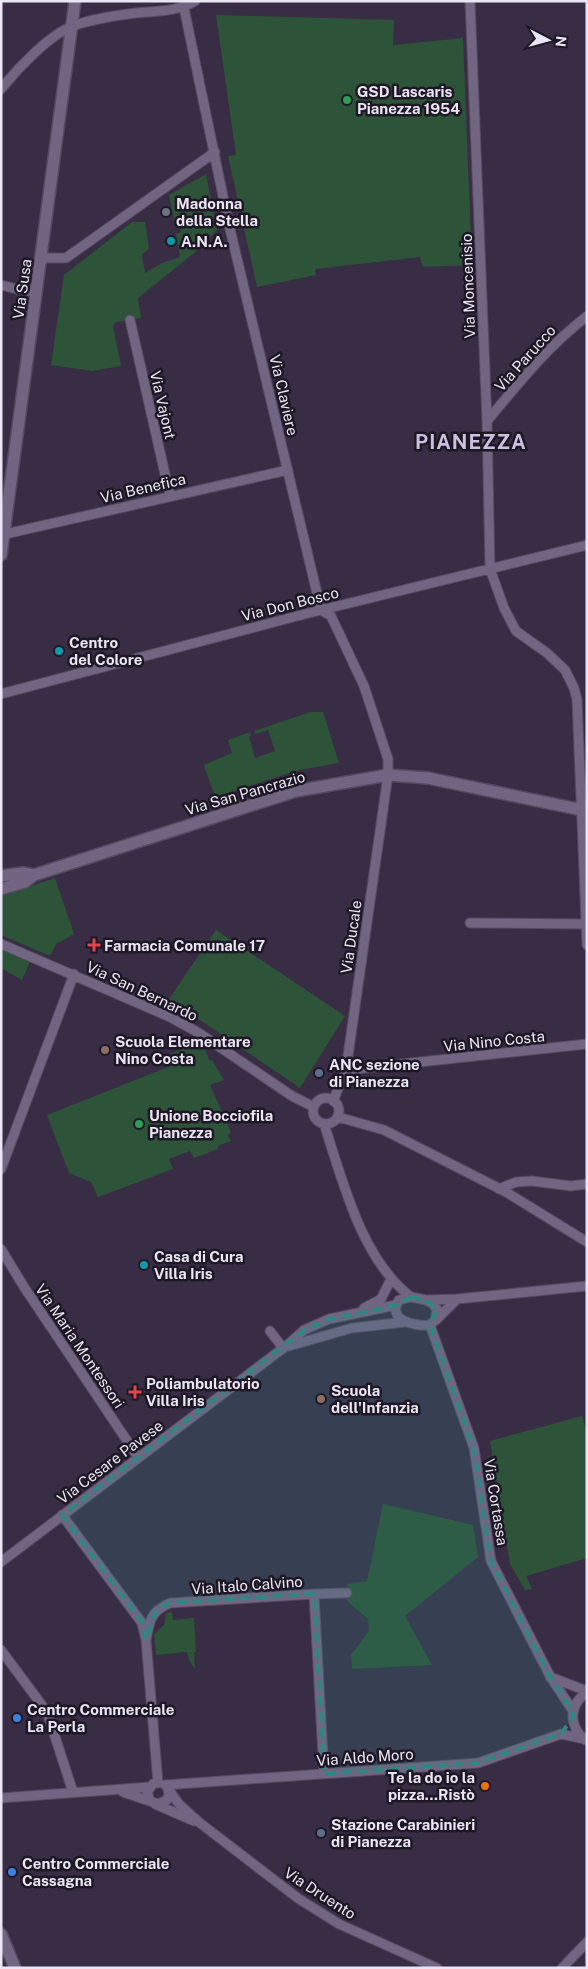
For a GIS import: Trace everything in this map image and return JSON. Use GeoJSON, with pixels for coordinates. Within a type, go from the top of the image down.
{"type":"FeatureCollection","features":[{"type":"Feature","properties":{"kind":"street","name":"Via Susa"},"geometry":{"type":"LineString","coordinates":[[1,556],[76,1]]}},
{"type":"Feature","properties":{"kind":"street"},"geometry":{"type":"LineString","coordinates":[[1,88],[13,73],[36,52],[72,26],[134,14],[184,8],[195,1]]}},
{"type":"Feature","properties":{"kind":"street","name":"Via Moncenisio"},"geometry":{"type":"LineString","coordinates":[[470,1],[487,421],[490,569],[504,608],[516,631],[547,652],[558,662],[565,670],[577,699],[584,810],[587,945]]}},
{"type":"Feature","properties":{"kind":"street","name":"Via Claviere"},"geometry":{"type":"LineString","coordinates":[[184,8],[229,225],[321,610],[331,616],[364,686],[388,759],[388,775]]}},
{"type":"Feature","properties":{"kind":"street"},"geometry":{"type":"LineString","coordinates":[[41,258],[66,258],[215,152]]}},
{"type":"Feature","properties":{"kind":"street"},"geometry":{"type":"LineString","coordinates":[[1,285],[36,292]]}},
{"type":"Feature","properties":{"kind":"street","name":"Via Parucco"},"geometry":{"type":"LineString","coordinates":[[487,421],[539,358],[564,334],[587,316]]}},
{"type":"Feature","properties":{"kind":"street","name":"Via Vajont"},"geometry":{"type":"LineString","coordinates":[[130,320],[170,496]]}},
{"type":"Feature","properties":{"kind":"street","name":"Via Benefica"},"geometry":{"type":"LineString","coordinates":[[3,534],[288,470]]}},
{"type":"Feature","properties":{"kind":"street","name":"Via Don Bosco"},"geometry":{"type":"LineString","coordinates":[[1,694],[321,610],[587,545]]}},
{"type":"Feature","properties":{"kind":"street","name":"Via San Pancrazio"},"geometry":{"type":"LineString","coordinates":[[34,875],[296,791],[388,775],[428,778],[584,810]]}},
{"type":"Feature","properties":{"kind":"street","name":"Via Ducale"},"geometry":{"type":"LineString","coordinates":[[333,1101],[346,1070],[388,775]]}},
{"type":"Feature","properties":{"kind":"street"},"geometry":{"type":"LineString","coordinates":[[3,876],[23,873],[34,875]]}},
{"type":"Feature","properties":{"kind":"street"},"geometry":{"type":"LineString","coordinates":[[1,889],[25,882],[34,875]]}},
{"type":"Feature","properties":{"kind":"street"},"geometry":{"type":"LineString","coordinates":[[470,923],[586,924]]}},
{"type":"Feature","properties":{"kind":"street","name":"Via San Bernardo"},"geometry":{"type":"LineString","coordinates":[[1,944],[170,1017],[199,1033],[292,1096],[314,1107]]}},
{"type":"Feature","properties":{"kind":"street"},"geometry":{"type":"LineString","coordinates":[[1,1169],[74,974]]}},
{"type":"Feature","properties":{"kind":"street","name":"Via Nino Costa"},"geometry":{"type":"LineString","coordinates":[[346,1070],[587,1044]]}},
{"type":"Feature","properties":{"kind":"street"},"geometry":{"type":"LineString","coordinates":[[322,1099],[333,1101],[338,1106],[338,1117],[332,1123],[324,1124],[316,1119],[314,1107],[322,1099]]}},
{"type":"Feature","properties":{"kind":"street"},"geometry":{"type":"LineString","coordinates":[[338,1117],[384,1130],[499,1189],[587,1242]]}},
{"type":"Feature","properties":{"kind":"street"},"geometry":{"type":"LineString","coordinates":[[324,1124],[353,1212],[385,1271],[397,1302],[395,1312],[398,1318],[405,1322]]}},
{"type":"Feature","properties":{"kind":"street"},"geometry":{"type":"LineString","coordinates":[[499,1189],[516,1182],[571,1186],[587,1184]]}},
{"type":"Feature","properties":{"kind":"street","name":"Via Maria Montessori"},"geometry":{"type":"LineString","coordinates":[[1,1249],[138,1457]]}},
{"type":"Feature","properties":{"kind":"street"},"geometry":{"type":"LineString","coordinates":[[385,1271],[400,1289],[411,1297]]}},
{"type":"Feature","properties":{"kind":"street"},"geometry":{"type":"LineString","coordinates":[[349,1314],[381,1299],[389,1283]]}},
{"type":"Feature","properties":{"kind":"street","name":"Via Cesare Pavese"},"geometry":{"type":"LineString","coordinates":[[1,1562],[304,1330],[329,1319],[411,1297],[426,1300],[457,1299],[587,1286]]}},
{"type":"Feature","properties":{"kind":"street"},"geometry":{"type":"LineString","coordinates":[[432,1323],[457,1299]]}},
{"type":"Feature","properties":{"kind":"street"},"geometry":{"type":"LineString","coordinates":[[426,1300],[437,1309],[432,1323]]}},
{"type":"Feature","properties":{"kind":"street","name":"Via Cesare Pavese"},"geometry":{"type":"LineString","coordinates":[[284,1347],[352,1328],[405,1322],[432,1323]]}},
{"type":"Feature","properties":{"kind":"street","name":"Via Cortassa"},"geometry":{"type":"LineString","coordinates":[[432,1323],[474,1448],[491,1561],[550,1676],[573,1714],[576,1729],[586,1740]]}},
{"type":"Feature","properties":{"kind":"street"},"geometry":{"type":"LineString","coordinates":[[270,1331],[284,1347]]}},
{"type":"Feature","properties":{"kind":"street"},"geometry":{"type":"LineString","coordinates":[[62,1515],[142,1623],[146,1640],[160,1786],[167,1800],[162,1804],[152,1802],[147,1792],[160,1786]]}},
{"type":"Feature","properties":{"kind":"street"},"geometry":{"type":"LineString","coordinates":[[314,1594],[347,1593]]}},
{"type":"Feature","properties":{"kind":"street","name":"Via Italo Calvino"},"geometry":{"type":"LineString","coordinates":[[146,1640],[150,1622],[157,1609],[170,1603],[314,1594],[324,1774]]}},
{"type":"Feature","properties":{"kind":"street"},"geometry":{"type":"LineString","coordinates":[[1,1650],[47,1712],[73,1792]]}},
{"type":"Feature","properties":{"kind":"street"},"geometry":{"type":"LineString","coordinates":[[550,1676],[587,1692]]}},
{"type":"Feature","properties":{"kind":"street"},"geometry":{"type":"LineString","coordinates":[[586,1740],[561,1734],[581,1696],[587,1692]]}},
{"type":"Feature","properties":{"kind":"street","name":"Via Aldo Moro"},"geometry":{"type":"LineString","coordinates":[[1,1798],[478,1763],[561,1734]]}},
{"type":"Feature","properties":{"kind":"street","name":"Via Druento"},"geometry":{"type":"LineString","coordinates":[[160,1786],[200,1824],[299,1899],[338,1924],[436,1968]]}},
{"type":"Feature","properties":{"kind":"street","name":"Via Aldo Moro"},"geometry":{"type":"LineString","coordinates":[[113,1789],[152,1802]]}},
{"type":"Feature","properties":{"kind":"street","name":"Via Druento"},"geometry":{"type":"LineString","coordinates":[[152,1802],[200,1824]]}},
{"type":"Feature","properties":{"kind":"street"},"geometry":{"type":"LineString","coordinates":[[1,1934],[15,1968]]}},
{"type":"Feature","properties":{"kind":"street"},"geometry":{"type":"LineString","coordinates":[[562,1968],[587,1942]]}},
{"type":"Feature","properties":{"kind":"highlighted area"},"geometry":{"type":"Polygon","coordinates":[[[411,1297],[426,1300],[437,1309],[430,1325],[474,1448],[491,1561],[550,1676],[573,1711],[573,1717],[561,1734],[478,1763],[324,1774],[314,1594],[170,1603],[157,1609],[146,1640],[142,1623],[62,1515],[304,1330],[329,1319],[396,1305],[411,1297]]]}},
{"type":"Feature","properties":{"kind":"green space","name":"GSD Lascaris Pianezza 1954"},"geometry":{"type":"Polygon","coordinates":[[[216,15],[394,20],[393,45],[463,38],[472,265],[423,267],[420,257],[315,269],[316,275],[257,287],[228,156],[236,155],[216,15]]]}},
{"type":"Feature","properties":{"kind":"green space"},"geometry":{"type":"Polygon","coordinates":[[[206,174],[217,230],[194,253],[138,298],[141,318],[116,322],[113,326],[121,366],[92,371],[51,365],[64,275],[132,222],[145,222],[149,249],[142,254],[145,273],[162,263],[180,257],[176,234],[181,232],[178,220],[174,220],[169,195],[206,174]]]}},
{"type":"Feature","properties":{"kind":"green space"},"geometry":{"type":"Polygon","coordinates":[[[310,712],[323,712],[339,763],[299,770],[215,797],[204,765],[232,753],[228,740],[250,732],[251,736],[249,737],[255,758],[275,751],[268,730],[256,734],[254,731],[310,712]]]}},
{"type":"Feature","properties":{"kind":"green space"},"geometry":{"type":"Polygon","coordinates":[[[55,878],[74,934],[56,944],[50,956],[1,935],[1,896],[55,878]]]}},
{"type":"Feature","properties":{"kind":"green space"},"geometry":{"type":"Polygon","coordinates":[[[216,930],[345,1016],[300,1088],[169,999],[216,930]]]}},
{"type":"Feature","properties":{"kind":"green space"},"geometry":{"type":"Polygon","coordinates":[[[1,949],[32,957],[22,980],[1,968],[1,949]]]}},
{"type":"Feature","properties":{"kind":"green space","name":"Unione Bocciofila Pianezza"},"geometry":{"type":"Polygon","coordinates":[[[198,1043],[200,1047],[203,1046],[210,1061],[212,1060],[224,1080],[210,1085],[231,1132],[228,1135],[231,1141],[218,1146],[218,1149],[194,1158],[190,1151],[169,1159],[173,1169],[98,1197],[91,1182],[69,1173],[47,1115],[173,1065],[170,1054],[198,1043]]]}},
{"type":"Feature","properties":{"kind":"green space"},"geometry":{"type":"Polygon","coordinates":[[[582,1416],[587,1433],[587,1558],[526,1576],[532,1589],[525,1590],[510,1564],[490,1441],[582,1416]]]}},
{"type":"Feature","properties":{"kind":"green space"},"geometry":{"type":"Polygon","coordinates":[[[383,1504],[473,1525],[478,1557],[405,1616],[432,1665],[352,1669],[351,1655],[369,1631],[368,1619],[347,1601],[347,1584],[367,1581],[383,1504]]]}},
{"type":"Feature","properties":{"kind":"green space"},"geometry":{"type":"Polygon","coordinates":[[[172,1612],[173,1620],[194,1618],[195,1669],[189,1660],[187,1652],[156,1655],[154,1634],[164,1625],[166,1613],[172,1612]]]}},
{"type":"Feature","properties":{"kind":"place","name":"GSD Lascaris Pianezza 1954"},"geometry":{"type":"Point","coordinates":[347,100]}},
{"type":"Feature","properties":{"kind":"place","name":"Madonna della Stella"},"geometry":{"type":"Point","coordinates":[166,212]}},
{"type":"Feature","properties":{"kind":"place","name":"A.N.A."},"geometry":{"type":"Point","coordinates":[171,241]}},
{"type":"Feature","properties":{"kind":"place","name":"Centro del Colore"},"geometry":{"type":"Point","coordinates":[59,651]}},
{"type":"Feature","properties":{"kind":"place","name":"Farmacia Comunale 17"},"geometry":{"type":"Point","coordinates":[94,945]}},
{"type":"Feature","properties":{"kind":"place","name":"Scuola Elementare Nino Costa"},"geometry":{"type":"Point","coordinates":[105,1050]}},
{"type":"Feature","properties":{"kind":"place","name":"ANC sezione di Pianezza"},"geometry":{"type":"Point","coordinates":[319,1073]}},
{"type":"Feature","properties":{"kind":"place","name":"Unione Bocciofila Pianezza"},"geometry":{"type":"Point","coordinates":[139,1124]}},
{"type":"Feature","properties":{"kind":"place","name":"Casa di Cura Villa Iris"},"geometry":{"type":"Point","coordinates":[144,1265]}},
{"type":"Feature","properties":{"kind":"place","name":"Poliambulatorio Villa Iris"},"geometry":{"type":"Point","coordinates":[135,1392]}},
{"type":"Feature","properties":{"kind":"place","name":"Scuola dell'Infanzia"},"geometry":{"type":"Point","coordinates":[321,1399]}},
{"type":"Feature","properties":{"kind":"place","name":"Centro Commerciale La Perla"},"geometry":{"type":"Point","coordinates":[17,1718]}},
{"type":"Feature","properties":{"kind":"place","name":"Te la do io la pizza...Ristò"},"geometry":{"type":"Point","coordinates":[485,1786]}},
{"type":"Feature","properties":{"kind":"place","name":"Stazione Carabinieri di Pianezza"},"geometry":{"type":"Point","coordinates":[321,1833]}},
{"type":"Feature","properties":{"kind":"place","name":"Centro Commerciale Cassagna"},"geometry":{"type":"Point","coordinates":[12,1872]}},
{"type":"Feature","properties":{"kind":"district","name":"PIANEZZA"},"geometry":{"type":"Point","coordinates":[471,442]}}]}
